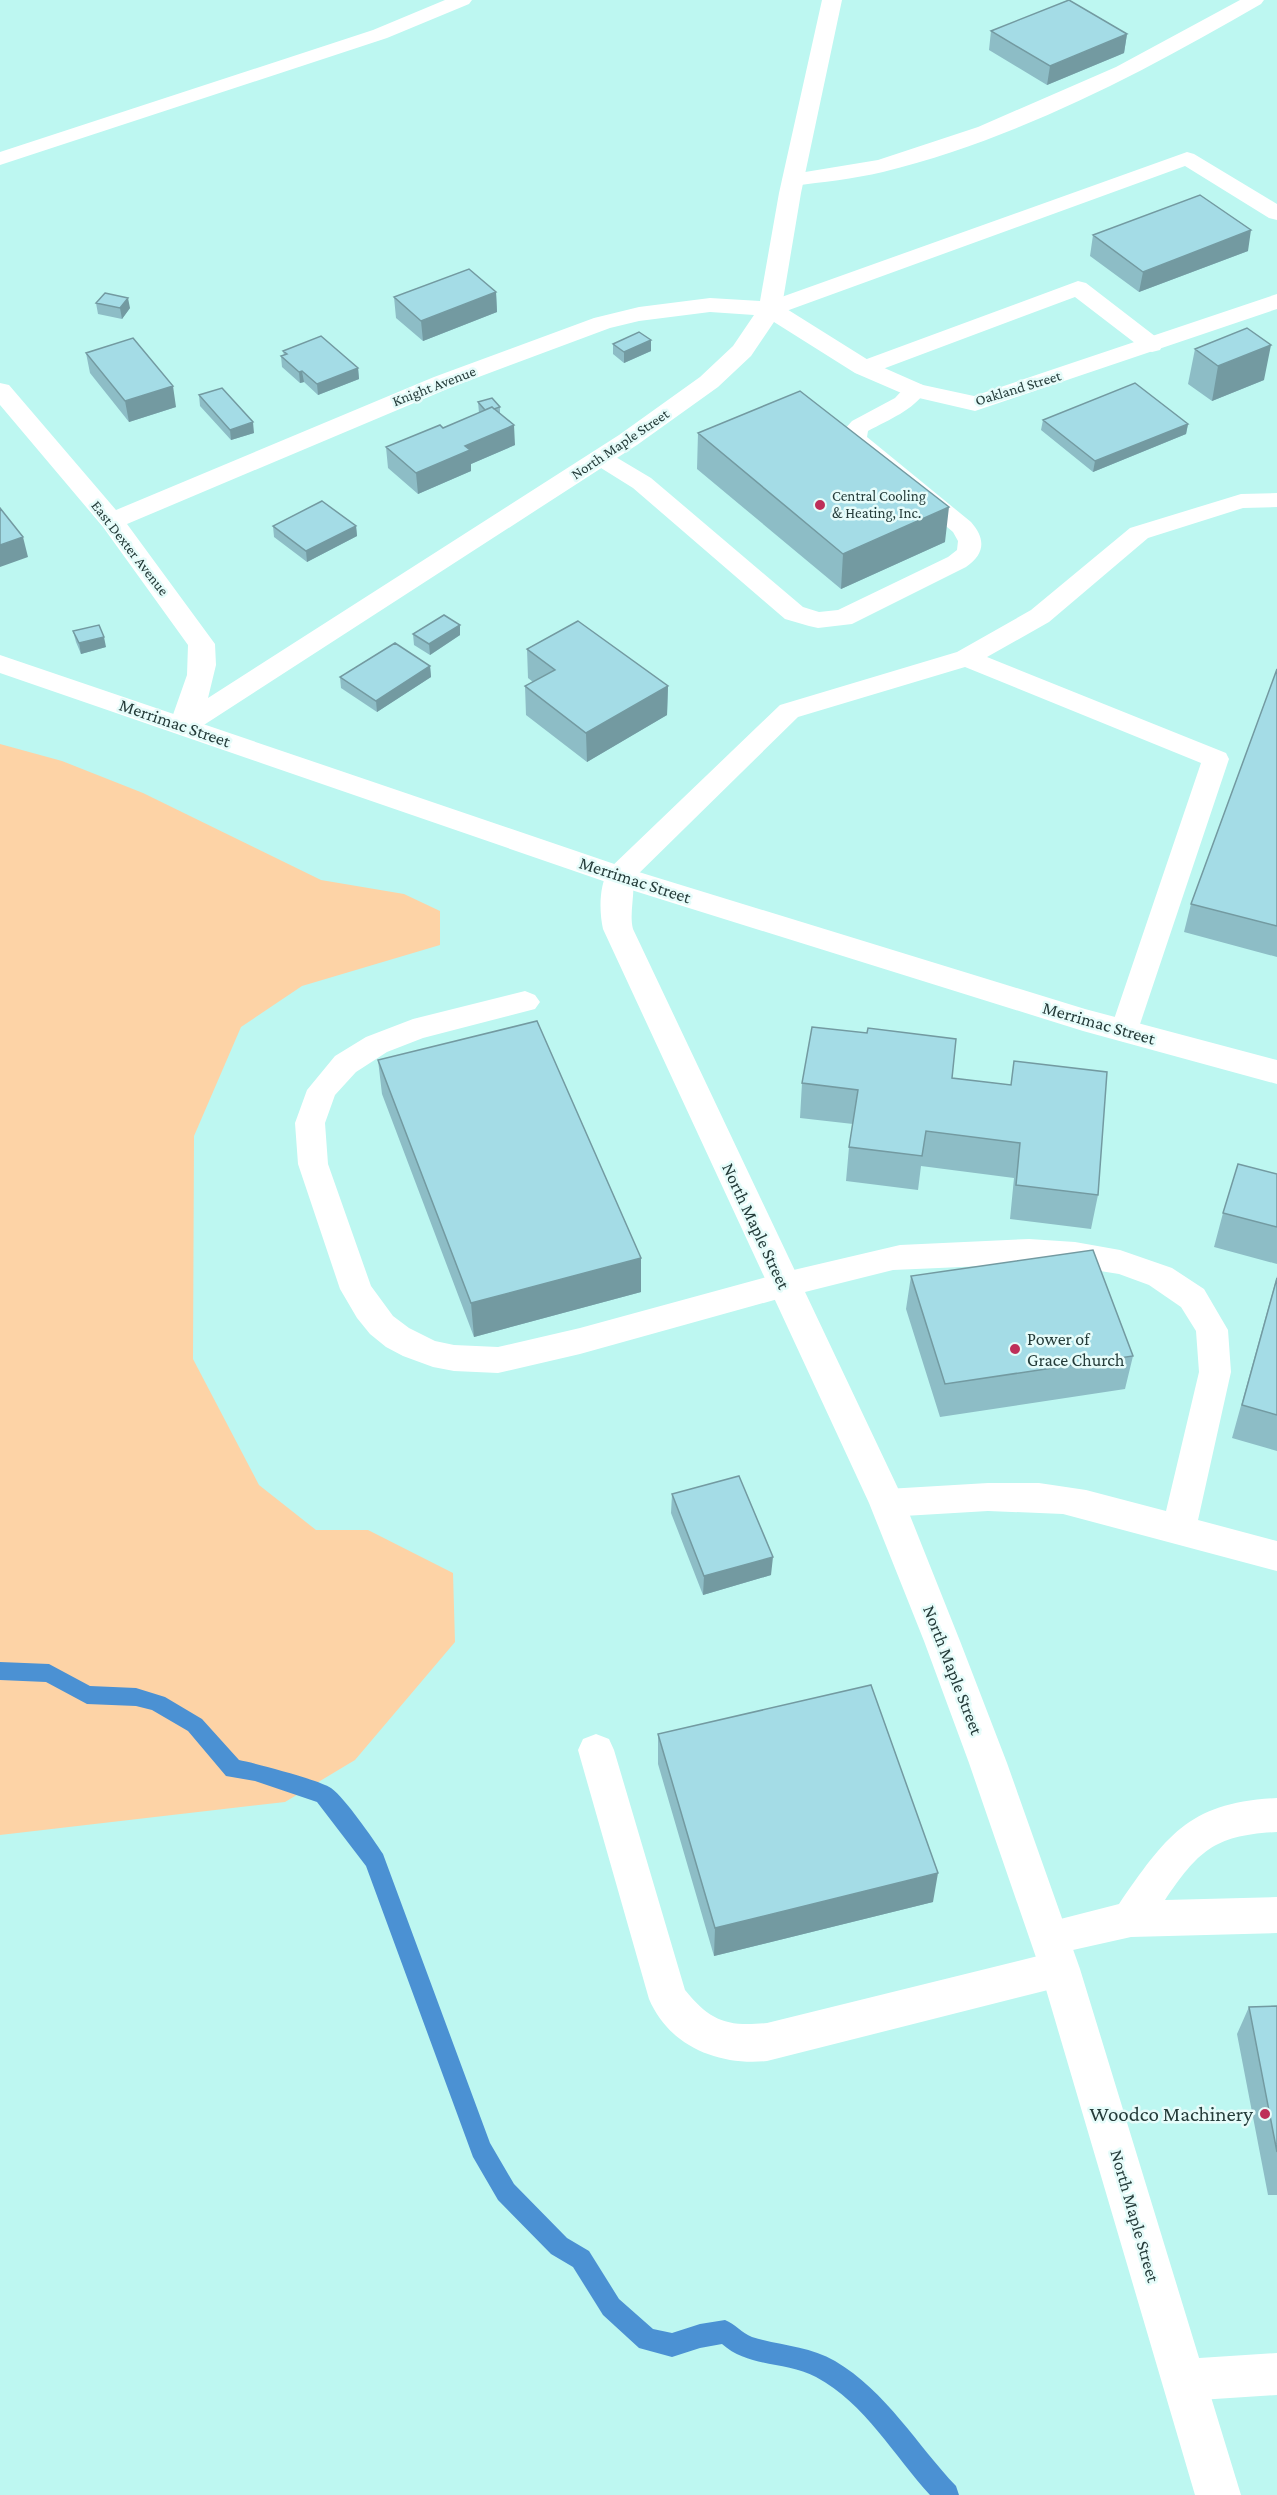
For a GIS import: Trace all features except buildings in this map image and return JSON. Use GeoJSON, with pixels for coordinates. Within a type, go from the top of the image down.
{"type":"FeatureCollection","features":[{"type":"Feature","properties":{"kind":"street","name":"North Maple Street"},"geometry":{"type":"LineString","coordinates":[[183,726],[601,458],[722,371],[751,339],[770,309],[793,180],[832,0]]}},
{"type":"Feature","properties":{"kind":"street","name":"Oakland Street"},"geometry":{"type":"LineString","coordinates":[[770,309],[864,368],[915,390],[975,404],[1277,301]]}},
{"type":"Feature","properties":{"kind":"street","name":"Knight Avenue"},"geometry":{"type":"LineString","coordinates":[[112,521],[377,408],[602,322],[639,314],[710,305],[770,309]]}},
{"type":"Feature","properties":{"kind":"street","name":"East Dexter Avenue"},"geometry":{"type":"LineString","coordinates":[[0,390],[112,521],[201,644],[204,655],[200,679],[183,726]]}},
{"type":"Feature","properties":{"kind":"street","name":"Merrimac Street"},"geometry":{"type":"LineString","coordinates":[[0,664],[619,876],[826,942],[1125,1031],[1277,1072]]}},
{"type":"Feature","properties":{"kind":"street","name":"North Maple Street"},"geometry":{"type":"LineString","coordinates":[[619,876],[615,916],[618,928],[887,1503],[988,1763],[1055,1954],[1094,2076],[1218,2495]]}},
{"type":"Feature","properties":{"kind":"lane"},"geometry":{"type":"LineString","coordinates":[[0,159],[380,34],[462,0]]}},
{"type":"Feature","properties":{"kind":"lane"},"geometry":{"type":"LineString","coordinates":[[793,180],[890,163],[1006,124],[1139,62],[1254,0]]}},
{"type":"Feature","properties":{"kind":"lane"},"geometry":{"type":"LineString","coordinates":[[770,309],[1187,158],[1277,213]]}},
{"type":"Feature","properties":{"kind":"lane"},"geometry":{"type":"LineString","coordinates":[[864,368],[1078,288],[1152,345]]}},
{"type":"Feature","properties":{"kind":"lane"},"geometry":{"type":"LineString","coordinates":[[601,458],[642,483],[794,613],[809,619],[834,619],[849,615],[957,562],[967,554],[972,546],[970,536],[962,527],[855,439],[855,430],[903,403],[915,390]]}},
{"type":"Feature","properties":{"kind":"lane"},"geometry":{"type":"LineString","coordinates":[[619,876],[789,711],[966,658],[1040,616],[1139,533],[1241,501],[1277,500]]}},
{"type":"Feature","properties":{"kind":"lane"},"geometry":{"type":"LineString","coordinates":[[966,658],[1216,759],[1125,1031]]}},
{"type":"Feature","properties":{"kind":"lane"},"geometry":{"type":"LineString","coordinates":[[525,1002],[386,1038],[363,1050],[343,1065],[327,1082],[316,1101],[309,1122],[308,1143],[313,1164],[356,1289],[365,1308],[398,1339],[419,1350],[444,1357],[471,1361],[498,1360],[783,1284],[894,1258],[992,1251],[1080,1254],[1142,1268],[1176,1285],[1190,1298],[1210,1325],[1217,1357],[1179,1529]]}},
{"type":"Feature","properties":{"kind":"lane"},"geometry":{"type":"LineString","coordinates":[[887,1503],[1027,1497],[1057,1498],[1277,1556]]}},
{"type":"Feature","properties":{"kind":"lane"},"geometry":{"type":"LineString","coordinates":[[596,1750],[668,1999],[688,2024],[702,2033],[734,2044],[767,2042],[1055,1954],[1131,1919],[1277,1915]]}},
{"type":"Feature","properties":{"kind":"lane"},"geometry":{"type":"LineString","coordinates":[[1131,1919],[1173,1858],[1201,1832],[1238,1818],[1277,1815]]}},
{"type":"Feature","properties":{"kind":"lane"},"geometry":{"type":"LineString","coordinates":[[1184,2380],[1277,2374]]}},
{"type":"Feature","properties":{"kind":"shaded area"},"geometry":{"type":"Polygon","coordinates":[[[0,744],[62,761],[143,793],[321,880],[404,894],[440,911],[440,945],[302,986],[241,1027],[194,1136],[193,1359],[259,1485],[316,1530],[368,1530],[453,1573],[455,1642],[355,1760],[285,1802],[0,1835],[0,744]]]}},
{"type":"Feature","properties":{"kind":"waterway"},"geometry":{"type":"LineString","coordinates":[[0,1671],[49,1673],[87,1695],[136,1697],[158,1703],[195,1725],[233,1769],[255,1772],[324,1795],[362,1841],[375,1861],[481,2149],[506,2192],[559,2246],[581,2259],[611,2307],[647,2340],[672,2345],[700,2336],[725,2332],[744,2346],[818,2365],[862,2396],[947,2495]]}},
{"type":"Feature","properties":{"kind":"place","name":"Central Cooling & Heating, Inc."},"geometry":{"type":"Point","coordinates":[820,505]}},
{"type":"Feature","properties":{"kind":"place","name":"Power of Grace Church"},"geometry":{"type":"Point","coordinates":[1015,1349]}},
{"type":"Feature","properties":{"kind":"place","name":"Woodco Machinery"},"geometry":{"type":"Point","coordinates":[1265,2114]}}]}
